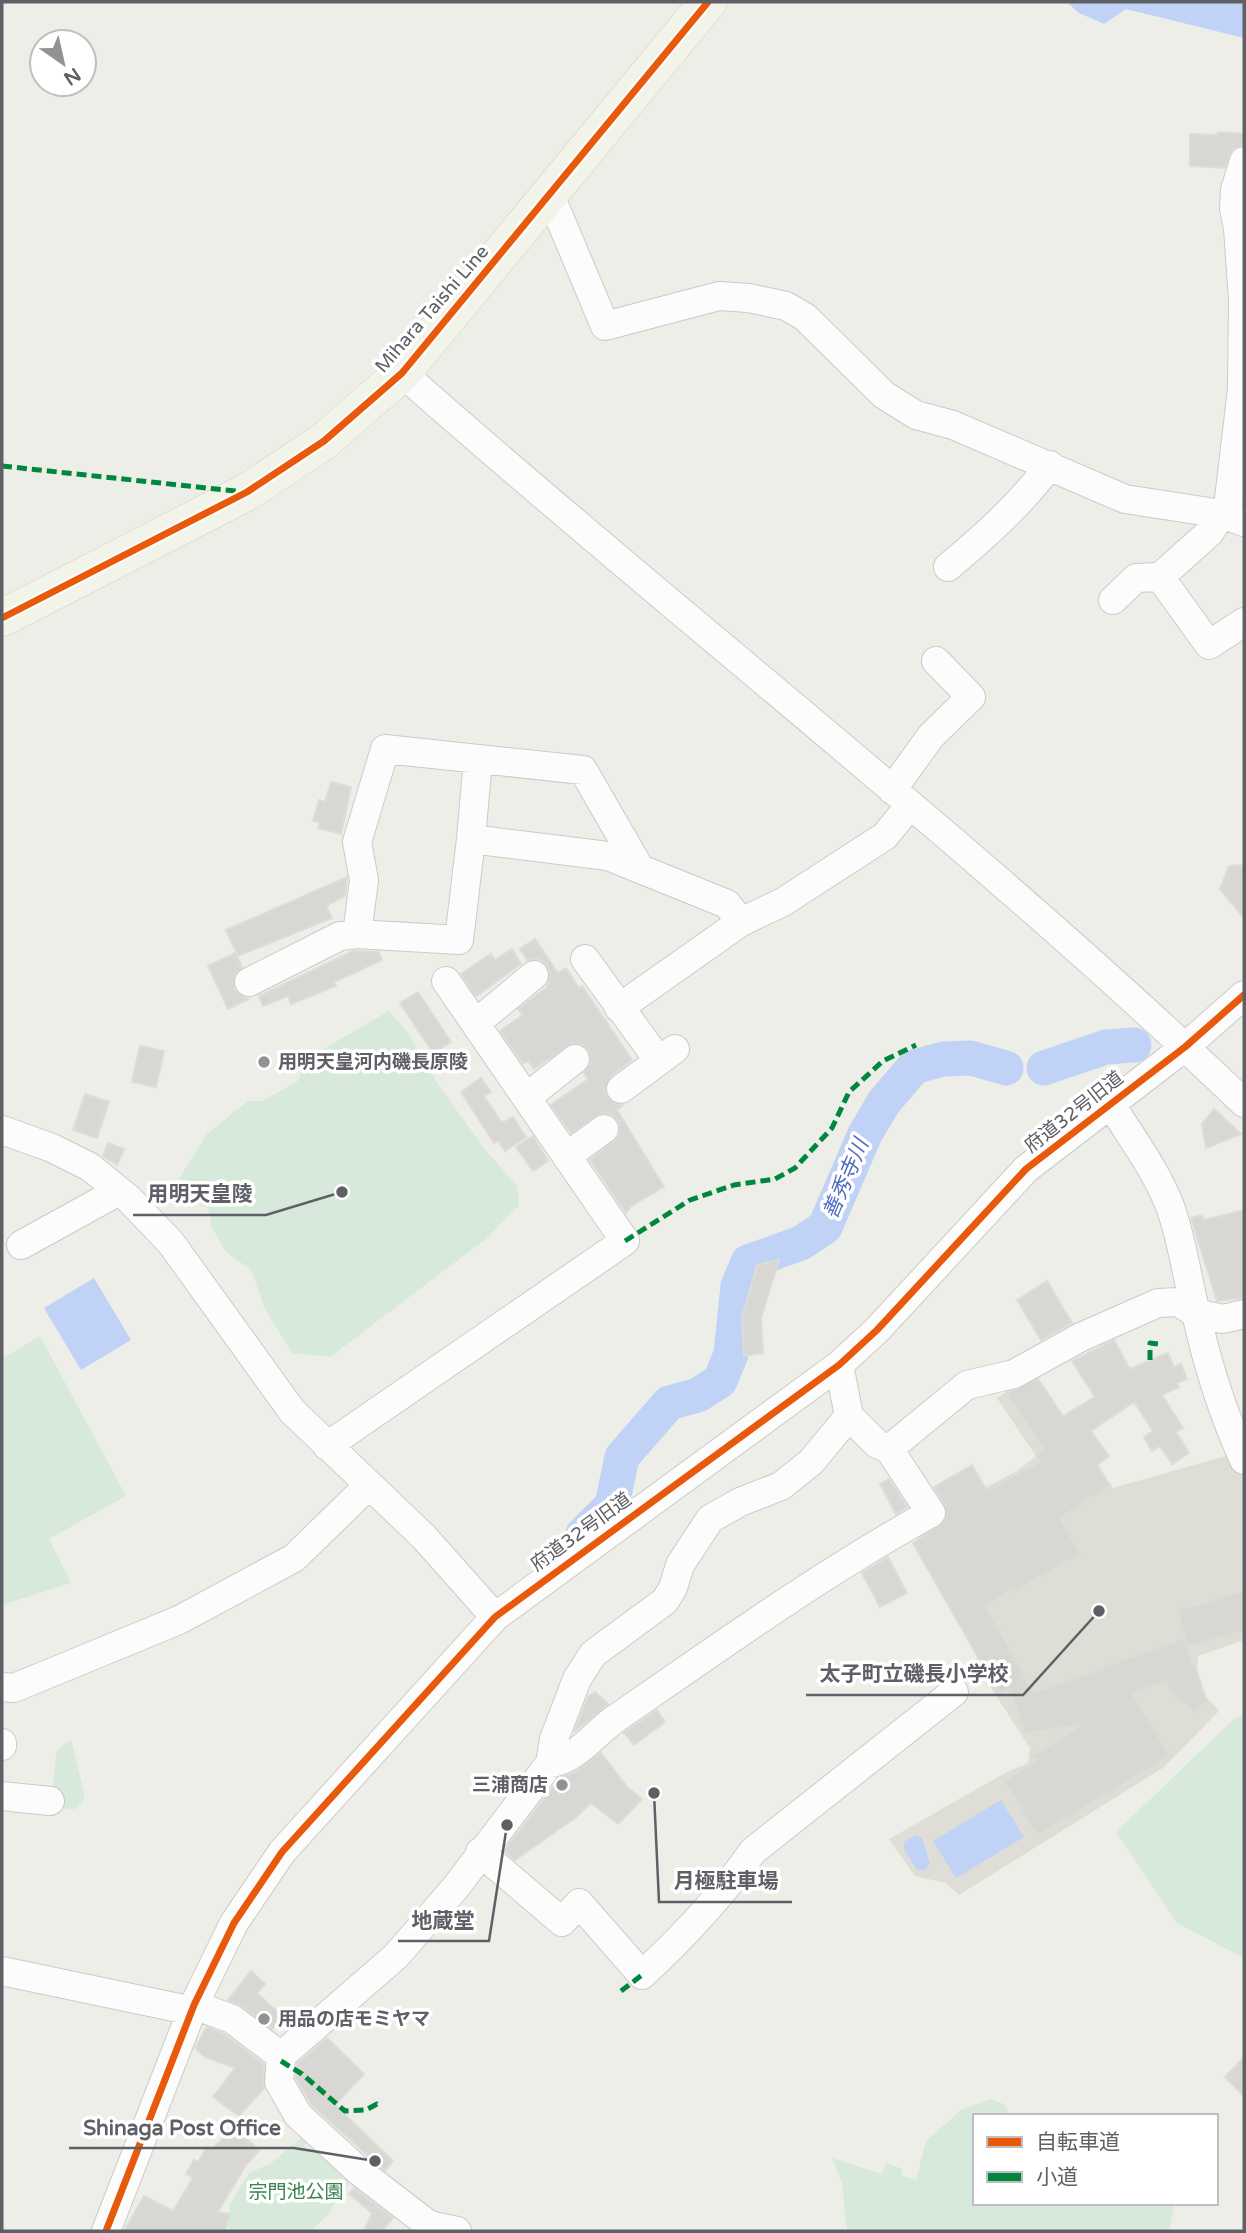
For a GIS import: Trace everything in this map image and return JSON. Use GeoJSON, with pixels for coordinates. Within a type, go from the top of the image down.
{"type":"FeatureCollection","features":[{"type":"Feature","properties":{"kind":"main road","name":"Mihara Taishi Line"},"geometry":{"type":"LineString","coordinates":[[2,618],[247,492],[324,441],[402,373],[708,2]]}},
{"type":"Feature","properties":{"kind":"street"},"geometry":{"type":"LineString","coordinates":[[1113,600],[1136,578],[1160,577],[1231,517],[1242,388],[1241,228],[1234,209],[1235,190],[1244,161]]}},
{"type":"Feature","properties":{"kind":"street"},"geometry":{"type":"LineString","coordinates":[[550,195],[605,326],[719,296],[749,298],[786,306],[805,317],[884,395],[916,415],[953,425],[1125,499],[1231,517]]}},
{"type":"Feature","properties":{"kind":"street"},"geometry":{"type":"LineString","coordinates":[[402,373],[505,465],[996,877],[1244,1103]]}},
{"type":"Feature","properties":{"kind":"street"},"geometry":{"type":"LineString","coordinates":[[948,566],[982,538],[1035,485],[1050,465]]}},
{"type":"Feature","properties":{"kind":"street"},"geometry":{"type":"LineString","coordinates":[[1160,577],[1209,645],[1244,622]]}},
{"type":"Feature","properties":{"kind":"street"},"geometry":{"type":"LineString","coordinates":[[620,1008],[741,922],[783,902],[885,836],[931,737],[971,697],[936,661]]}},
{"type":"Feature","properties":{"kind":"street"},"geometry":{"type":"LineString","coordinates":[[357,934],[364,880],[357,842],[385,749],[583,770],[639,867]]}},
{"type":"Feature","properties":{"kind":"street"},"geometry":{"type":"LineString","coordinates":[[249,982],[340,936],[357,934],[459,940],[478,760]]}},
{"type":"Feature","properties":{"kind":"street"},"geometry":{"type":"LineString","coordinates":[[471,839],[608,856],[727,904],[741,922]]}},
{"type":"Feature","properties":{"kind":"street"},"geometry":{"type":"LineString","coordinates":[[585,959],[620,1008],[666,1055],[621,1089]]}},
{"type":"Feature","properties":{"kind":"street"},"geometry":{"type":"LineString","coordinates":[[476,1023],[534,975]]}},
{"type":"Feature","properties":{"kind":"street"},"geometry":{"type":"LineString","coordinates":[[327,1446],[625,1241],[446,981]]}},
{"type":"Feature","properties":{"kind":"street","name":"府道32号旧道"},"geometry":{"type":"LineString","coordinates":[[106,2231],[194,2008],[234,1923],[282,1852],[495,1617],[839,1365],[877,1330],[1026,1169],[1185,1047],[1244,995]]}},
{"type":"Feature","properties":{"kind":"street"},"geometry":{"type":"LineString","coordinates":[[527,1097],[575,1059]]}},
{"type":"Feature","properties":{"kind":"street"},"geometry":{"type":"LineString","coordinates":[[1110,1103],[1156,1176],[1170,1207],[1185,1252],[1195,1313],[1229,1428],[1244,1460]]}},
{"type":"Feature","properties":{"kind":"street"},"geometry":{"type":"LineString","coordinates":[[567,1156],[604,1129]]}},
{"type":"Feature","properties":{"kind":"street"},"geometry":{"type":"LineString","coordinates":[[2,1130],[52,1148],[80,1162],[119,1191],[171,1243],[292,1411],[424,1536],[495,1617]]}},
{"type":"Feature","properties":{"kind":"street"},"geometry":{"type":"LineString","coordinates":[[19,1240],[119,1191]]}},
{"type":"Feature","properties":{"kind":"street"},"geometry":{"type":"LineString","coordinates":[[888,1449],[967,1385],[1014,1374],[1081,1337],[1158,1303],[1178,1302],[1195,1313],[1223,1319],[1244,1314]]}},
{"type":"Feature","properties":{"kind":"street"},"geometry":{"type":"LineString","coordinates":[[550,1763],[563,1761],[612,1721],[780,1605],[931,1513],[888,1449],[877,1444],[849,1416],[839,1365]]}},
{"type":"Feature","properties":{"kind":"street"},"geometry":{"type":"LineString","coordinates":[[457,2231],[428,2228],[360,2172],[298,2115],[279,2082],[281,2056],[396,1956],[456,1887],[550,1763],[554,1739],[577,1679],[593,1654],[665,1601],[688,1552],[710,1519],[740,1502],[781,1486],[811,1462],[849,1416]]}},
{"type":"Feature","properties":{"kind":"street"},"geometry":{"type":"LineString","coordinates":[[2,1686],[14,1688],[179,1620],[294,1558],[369,1485]]}},
{"type":"Feature","properties":{"kind":"street"},"geometry":{"type":"LineString","coordinates":[[480,1852],[562,1922],[579,1903],[642,1975],[679,1940],[735,1878],[753,1851],[954,1692]]}},
{"type":"Feature","properties":{"kind":"street"},"geometry":{"type":"LineString","coordinates":[[2,1797],[50,1801]]}},
{"type":"Feature","properties":{"kind":"street"},"geometry":{"type":"LineString","coordinates":[[2,1971],[194,2008],[232,2019],[281,2056]]}},
{"type":"Feature","properties":{"kind":"shaded area"},"geometry":{"type":"Polygon","coordinates":[[[1034,1373],[1113,1488],[1236,1453],[1244,1472],[1244,1640],[1198,1656],[1197,1669],[1206,1697],[1219,1711],[1163,1768],[959,1895],[946,1883],[915,1876],[889,1839],[1005,1773],[1028,1763],[1030,1748],[984,1677],[975,1660],[979,1658],[930,1574],[938,1570],[912,1526],[1017,1471],[1036,1456],[997,1398],[1034,1373]]]}},
{"type":"Feature","properties":{"kind":"green space"},"geometry":{"type":"Polygon","coordinates":[[[389,1011],[409,1034],[437,1083],[487,1152],[517,1186],[519,1205],[486,1239],[330,1357],[292,1353],[265,1309],[251,1270],[226,1252],[212,1228],[208,1208],[185,1197],[180,1177],[207,1134],[248,1101],[262,1101],[297,1082],[308,1058],[389,1011]]]}},
{"type":"Feature","properties":{"kind":"green space"},"geometry":{"type":"Polygon","coordinates":[[[40,1336],[126,1496],[49,1539],[71,1583],[2,1605],[2,1359],[40,1336]]]}},
{"type":"Feature","properties":{"kind":"green space"},"geometry":{"type":"Polygon","coordinates":[[[1244,1715],[1244,1958],[1177,1923],[1116,1832],[1236,1717],[1244,1715]]]}},
{"type":"Feature","properties":{"kind":"green space"},"geometry":{"type":"Polygon","coordinates":[[[71,1739],[85,1797],[75,1809],[50,1808],[57,1750],[71,1739]]]}},
{"type":"Feature","properties":{"kind":"green space"},"geometry":{"type":"Polygon","coordinates":[[[990,2099],[1004,2104],[1009,2114],[973,2114],[973,2205],[1175,2205],[1169,2231],[847,2231],[842,2183],[832,2158],[882,2174],[886,2163],[903,2169],[901,2176],[916,2180],[926,2141],[961,2110],[990,2099]]]}},
{"type":"Feature","properties":{"kind":"green space","name":"宗門池公園"},"geometry":{"type":"Polygon","coordinates":[[[306,2134],[310,2139],[304,2146],[311,2153],[319,2147],[353,2176],[327,2216],[310,2231],[232,2231],[228,2226],[230,2204],[250,2172],[270,2164],[306,2134]]]}},
{"type":"Feature","properties":{"kind":"water"},"geometry":{"type":"Polygon","coordinates":[[[1067,2],[1244,2],[1244,38],[1126,9],[1104,24],[1079,13],[1067,2]]]}},
{"type":"Feature","properties":{"kind":"water"},"geometry":{"type":"Polygon","coordinates":[[[94,1278],[131,1340],[81,1370],[44,1308],[94,1278]]]}},
{"type":"Feature","properties":{"kind":"water"},"geometry":{"type":"Polygon","coordinates":[[[1001,1800],[1024,1837],[956,1878],[933,1841],[1001,1800]]]}},
{"type":"Feature","properties":{"kind":"water"},"geometry":{"type":"Polygon","coordinates":[[[915,1835],[922,1838],[930,1863],[926,1870],[917,1870],[904,1849],[904,1842],[915,1835]]]}},
{"type":"Feature","properties":{"kind":"building"},"geometry":{"type":"Polygon","coordinates":[[[1218,132],[1244,134],[1244,145],[1232,149],[1225,168],[1190,166],[1190,134],[1217,135],[1218,132]]]}},
{"type":"Feature","properties":{"kind":"building"},"geometry":{"type":"Polygon","coordinates":[[[331,782],[351,787],[341,834],[318,828],[320,822],[313,821],[319,800],[325,802],[331,782]]]}},
{"type":"Feature","properties":{"kind":"building"},"geometry":{"type":"Polygon","coordinates":[[[1244,865],[1244,918],[1220,889],[1229,866],[1244,865]]]}},
{"type":"Feature","properties":{"kind":"building"},"geometry":{"type":"Polygon","coordinates":[[[347,877],[345,896],[326,906],[332,918],[238,956],[226,930],[347,877]]]}},
{"type":"Feature","properties":{"kind":"building"},"geometry":{"type":"Polygon","coordinates":[[[535,939],[558,973],[566,968],[579,988],[582,986],[632,1060],[611,1076],[605,1092],[614,1104],[623,1105],[617,1110],[664,1187],[631,1206],[626,1213],[590,1160],[619,1136],[618,1120],[611,1114],[602,1113],[571,1133],[551,1105],[588,1079],[584,1073],[591,1064],[588,1049],[582,1044],[572,1043],[534,1069],[528,1061],[523,1064],[500,1031],[523,1015],[518,1009],[546,988],[549,981],[550,972],[546,964],[539,959],[527,960],[520,949],[535,939]]]}},
{"type":"Feature","properties":{"kind":"building"},"geometry":{"type":"Polygon","coordinates":[[[512,949],[521,964],[476,996],[461,974],[491,954],[495,960],[512,949]]]}},
{"type":"Feature","properties":{"kind":"building"},"geometry":{"type":"Polygon","coordinates":[[[353,951],[379,952],[382,960],[334,982],[336,986],[291,1004],[288,996],[263,1006],[259,996],[353,951]]]}},
{"type":"Feature","properties":{"kind":"building"},"geometry":{"type":"Polygon","coordinates":[[[235,953],[242,967],[235,974],[234,989],[249,999],[228,1009],[208,966],[235,953]]]}},
{"type":"Feature","properties":{"kind":"building"},"geometry":{"type":"Polygon","coordinates":[[[418,992],[451,1042],[433,1053],[400,1003],[418,992]]]}},
{"type":"Feature","properties":{"kind":"building"},"geometry":{"type":"Polygon","coordinates":[[[140,1046],[164,1051],[156,1087],[132,1082],[140,1046]]]}},
{"type":"Feature","properties":{"kind":"building"},"geometry":{"type":"Polygon","coordinates":[[[481,1078],[491,1092],[484,1096],[502,1123],[513,1117],[526,1137],[505,1151],[498,1141],[494,1143],[461,1092],[481,1078]]]}},
{"type":"Feature","properties":{"kind":"building"},"geometry":{"type":"Polygon","coordinates":[[[85,1094],[109,1102],[97,1138],[73,1130],[85,1094]]]}},
{"type":"Feature","properties":{"kind":"building"},"geometry":{"type":"Polygon","coordinates":[[[1214,1109],[1241,1134],[1206,1148],[1202,1124],[1214,1109]]]}},
{"type":"Feature","properties":{"kind":"building"},"geometry":{"type":"Polygon","coordinates":[[[533,1136],[548,1161],[533,1171],[516,1147],[533,1136]]]}},
{"type":"Feature","properties":{"kind":"building"},"geometry":{"type":"Polygon","coordinates":[[[108,1143],[124,1149],[117,1165],[103,1156],[108,1143]]]}},
{"type":"Feature","properties":{"kind":"building"},"geometry":{"type":"Polygon","coordinates":[[[1244,1210],[1244,1298],[1217,1301],[1191,1218],[1202,1215],[1204,1220],[1244,1210]]]}},
{"type":"Feature","properties":{"kind":"building"},"geometry":{"type":"Polygon","coordinates":[[[779,1260],[761,1318],[763,1353],[744,1356],[742,1318],[757,1265],[779,1260]]]}},
{"type":"Feature","properties":{"kind":"building"},"geometry":{"type":"Polygon","coordinates":[[[1047,1281],[1072,1323],[1041,1340],[1017,1300],[1047,1281]]]}},
{"type":"Feature","properties":{"kind":"building"},"geometry":{"type":"Polygon","coordinates":[[[1114,1340],[1130,1369],[1168,1353],[1174,1367],[1181,1364],[1187,1379],[1177,1383],[1179,1387],[1162,1395],[1183,1428],[1176,1432],[1189,1453],[1172,1464],[1160,1446],[1152,1451],[1144,1437],[1153,1431],[1134,1402],[1091,1431],[1109,1456],[1097,1465],[1110,1485],[1060,1518],[1080,1554],[1015,1591],[1013,1588],[986,1606],[1034,1693],[1184,1638],[1187,1646],[1178,1610],[1244,1591],[1244,1631],[1187,1647],[1207,1701],[1194,1713],[1169,1689],[1166,1681],[1132,1693],[1170,1756],[1040,1834],[1034,1830],[1004,1781],[1037,1760],[1033,1756],[1080,1725],[1025,1733],[1009,1689],[999,1694],[913,1543],[946,1520],[945,1505],[934,1487],[972,1465],[987,1491],[1040,1462],[1036,1456],[1044,1450],[1006,1393],[1038,1379],[1063,1416],[1095,1397],[1072,1361],[1114,1340]]]}},
{"type":"Feature","properties":{"kind":"building"},"geometry":{"type":"Polygon","coordinates":[[[889,1479],[907,1507],[896,1514],[880,1484],[889,1479]]]}},
{"type":"Feature","properties":{"kind":"building"},"geometry":{"type":"Polygon","coordinates":[[[888,1557],[907,1593],[880,1607],[862,1573],[888,1557]]]}},
{"type":"Feature","properties":{"kind":"building"},"geometry":{"type":"Polygon","coordinates":[[[595,1692],[608,1704],[574,1732],[588,1697],[595,1692]]]}},
{"type":"Feature","properties":{"kind":"building"},"geometry":{"type":"Polygon","coordinates":[[[657,1710],[665,1722],[634,1745],[624,1733],[657,1710]]]}},
{"type":"Feature","properties":{"kind":"building"},"geometry":{"type":"Polygon","coordinates":[[[601,1753],[628,1788],[642,1799],[618,1824],[591,1803],[575,1818],[515,1860],[504,1851],[560,1778],[577,1771],[601,1753]]]}},
{"type":"Feature","properties":{"kind":"building"},"geometry":{"type":"Polygon","coordinates":[[[251,1971],[265,1984],[257,1993],[283,2017],[272,2029],[242,2006],[228,2000],[251,1971]]]}},
{"type":"Feature","properties":{"kind":"building"},"geometry":{"type":"Polygon","coordinates":[[[207,2027],[224,2034],[264,2064],[264,2088],[239,2116],[213,2097],[235,2068],[205,2057],[195,2048],[207,2027]]]}},
{"type":"Feature","properties":{"kind":"building"},"geometry":{"type":"Polygon","coordinates":[[[327,2038],[364,2074],[335,2105],[393,2161],[385,2171],[311,2104],[296,2078],[297,2064],[327,2038]]]}},
{"type":"Feature","properties":{"kind":"building"},"geometry":{"type":"Polygon","coordinates":[[[1244,2057],[1244,2096],[1225,2077],[1244,2057]]]}},
{"type":"Feature","properties":{"kind":"building"},"geometry":{"type":"Polygon","coordinates":[[[235,2127],[259,2151],[246,2165],[218,2212],[230,2214],[225,2231],[124,2231],[144,2196],[173,2211],[193,2178],[186,2174],[194,2160],[198,2162],[207,2147],[212,2149],[235,2127]]]}},
{"type":"Feature","properties":{"kind":"building"},"geometry":{"type":"Polygon","coordinates":[[[354,2188],[393,2218],[382,2231],[364,2231],[372,2213],[349,2194],[354,2188]]]}},
{"type":"Feature","properties":{"kind":"waterway","name":"善秀寺川"},"geometry":{"type":"LineString","coordinates":[[1044,1068],[1106,1047],[1134,1045]]}},
{"type":"Feature","properties":{"kind":"waterway","name":"善秀寺川"},"geometry":{"type":"LineString","coordinates":[[583,1534],[612,1505],[622,1457],[669,1403],[698,1395],[720,1381],[731,1354],[738,1286],[748,1262],[801,1243],[825,1227],[865,1134],[884,1102],[914,1067],[943,1059],[971,1058],[1006,1068]]}},
{"type":"Feature","properties":{"kind":"marked path"},"geometry":{"type":"LineString","coordinates":[[2,466],[244,492]]}},
{"type":"Feature","properties":{"kind":"marked path"},"geometry":{"type":"LineString","coordinates":[[625,1241],[690,1200],[734,1185],[775,1179],[795,1168],[832,1128],[849,1092],[883,1061],[916,1045]]}},
{"type":"Feature","properties":{"kind":"marked path"},"geometry":{"type":"LineString","coordinates":[[1150,1360],[1150,1343],[1158,1344]]}},
{"type":"Feature","properties":{"kind":"marked path"},"geometry":{"type":"LineString","coordinates":[[621,1991],[642,1975]]}},
{"type":"Feature","properties":{"kind":"marked path"},"geometry":{"type":"LineString","coordinates":[[281,2061],[302,2074],[345,2111],[366,2110],[377,2104],[381,2107]]}},
{"type":"Feature","properties":{"kind":"cycle path"},"geometry":{"type":"LineString","coordinates":[[2,618],[247,492],[324,441],[402,373],[708,2]]}},
{"type":"Feature","properties":{"kind":"cycle path"},"geometry":{"type":"LineString","coordinates":[[106,2231],[194,2005],[234,1923],[282,1852],[495,1617],[839,1365],[877,1330],[1026,1169],[1185,1047],[1244,995]]}},
{"type":"Feature","properties":{"kind":"place","name":"用明天皇河内磯長原陵"},"geometry":{"type":"Point","coordinates":[264,1062]}},
{"type":"Feature","properties":{"kind":"place","name":"用明天皇陵"},"geometry":{"type":"Point","coordinates":[342,1192]}},
{"type":"Feature","properties":{"kind":"place","name":"太子町立磯長小学校"},"geometry":{"type":"Point","coordinates":[1099,1611]}},
{"type":"Feature","properties":{"kind":"place","name":"三浦商店"},"geometry":{"type":"Point","coordinates":[562,1785]}},
{"type":"Feature","properties":{"kind":"place","name":"月極駐車場"},"geometry":{"type":"Point","coordinates":[654,1793]}},
{"type":"Feature","properties":{"kind":"place","name":"地蔵堂"},"geometry":{"type":"Point","coordinates":[507,1825]}},
{"type":"Feature","properties":{"kind":"place","name":"用品の店モミヤマ"},"geometry":{"type":"Point","coordinates":[264,2019]}},
{"type":"Feature","properties":{"kind":"place","name":"Shinaga Post Office"},"geometry":{"type":"Point","coordinates":[375,2161]}}]}
